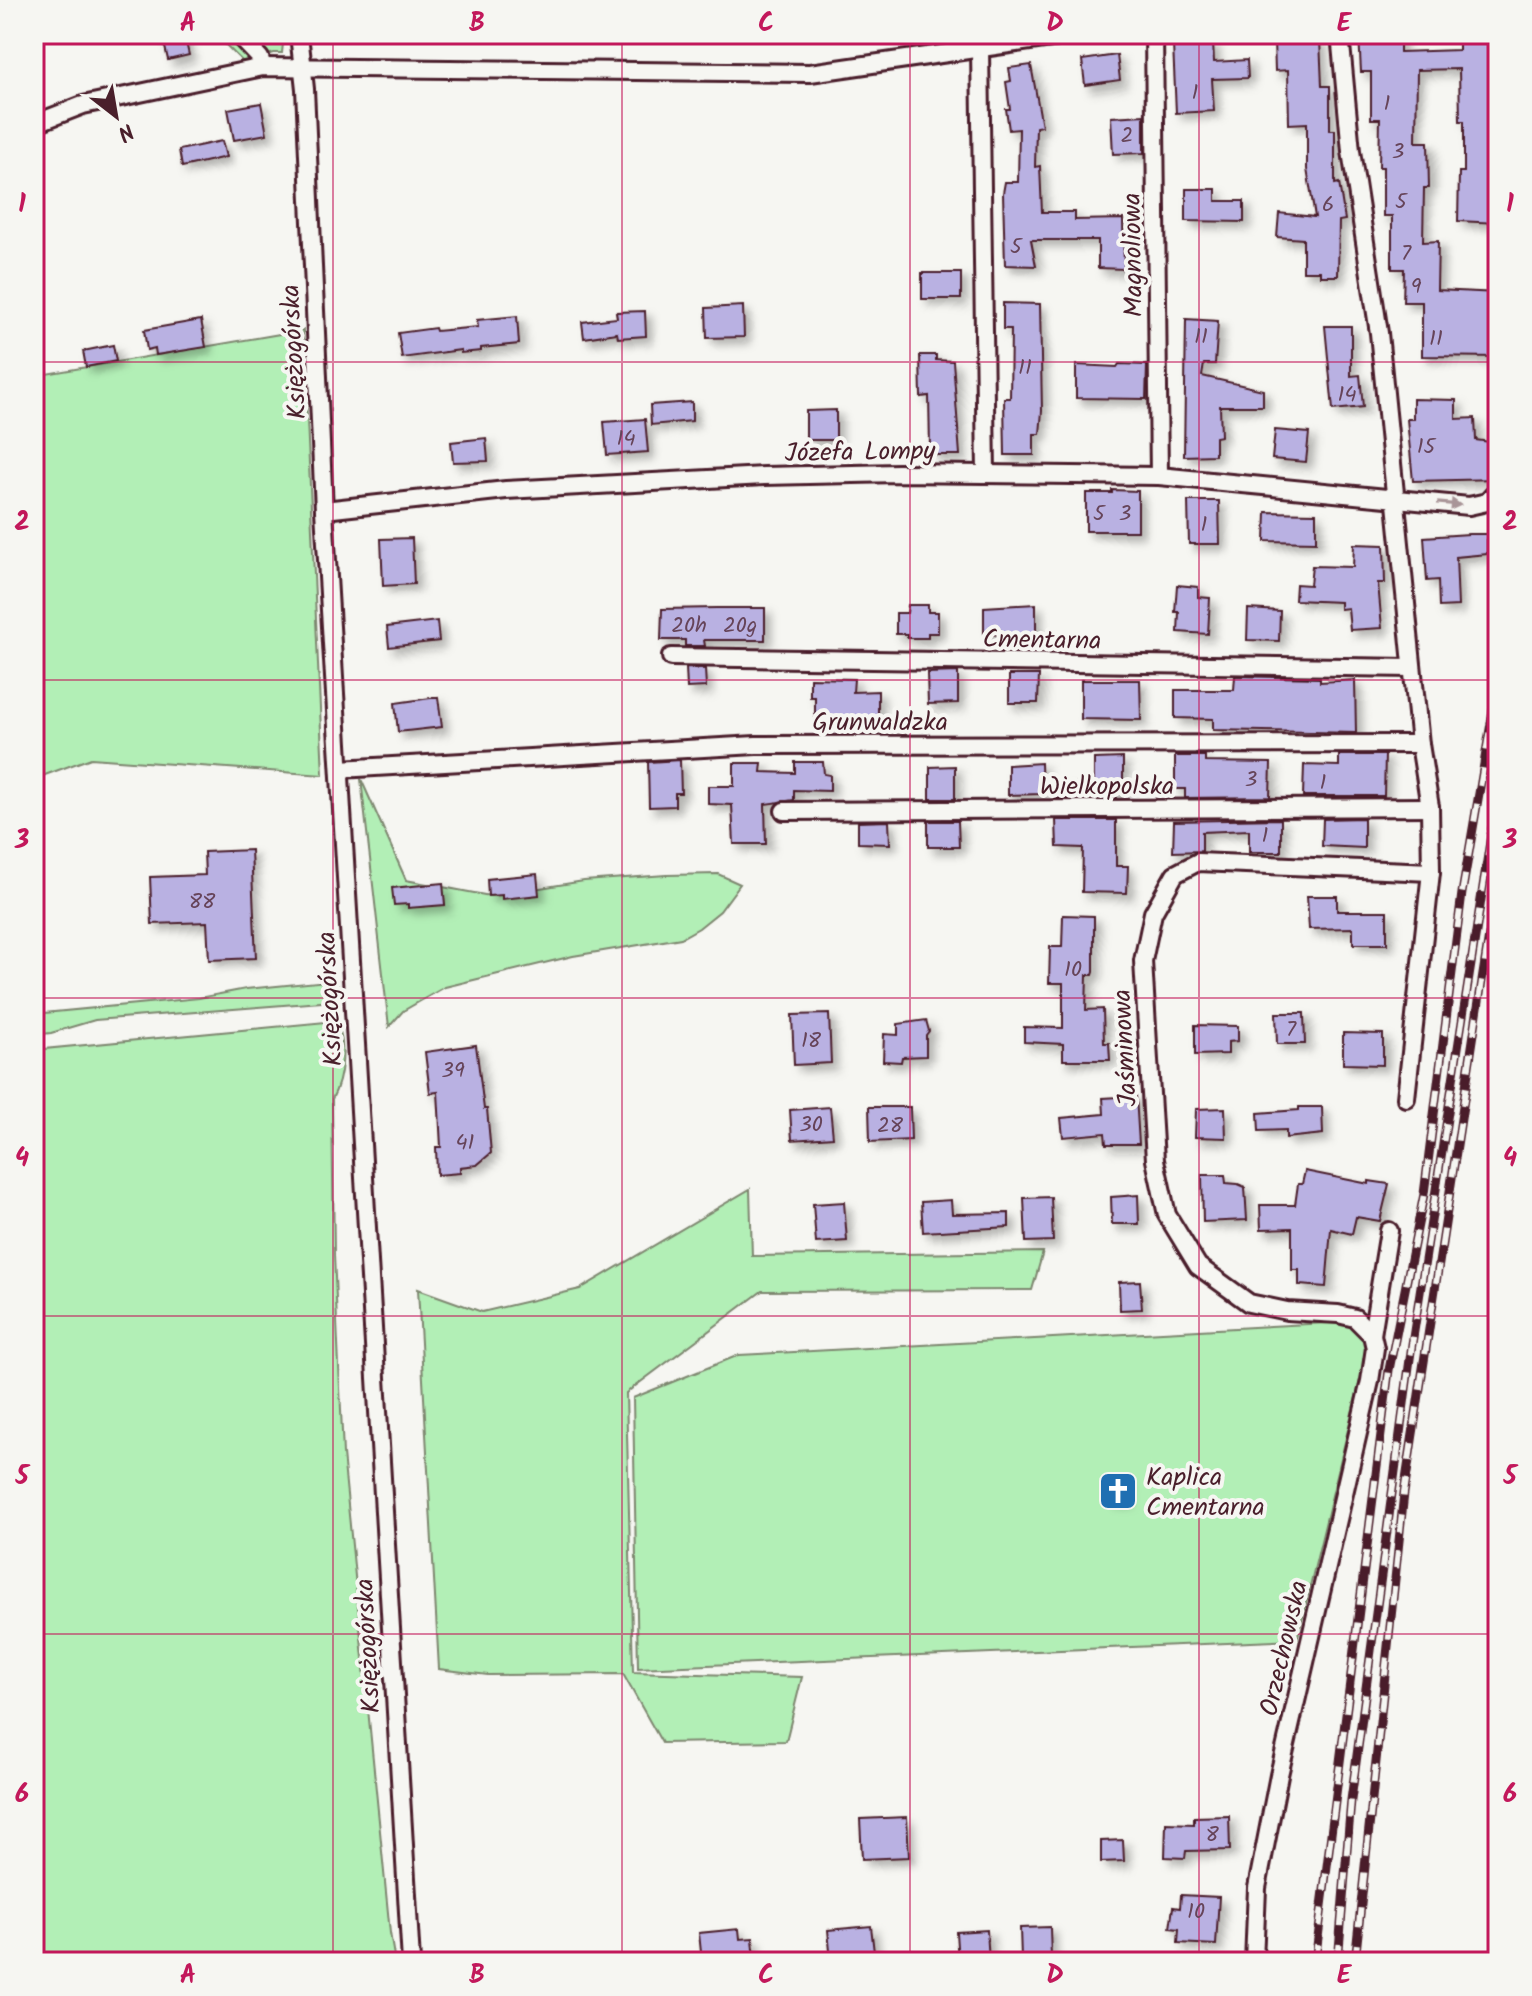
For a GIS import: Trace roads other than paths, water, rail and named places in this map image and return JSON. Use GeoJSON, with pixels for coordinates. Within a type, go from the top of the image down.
{"type":"FeatureCollection","features":[{"type":"Feature","properties":{"kind":"street"},"geometry":{"type":"LineString","coordinates":[[237,34],[260,58],[263,67]]}},
{"type":"Feature","properties":{"kind":"street","name":"Księżogórska"},"geometry":{"type":"LineString","coordinates":[[299,34],[324,510],[411,1962]]}},
{"type":"Feature","properties":{"kind":"street"},"geometry":{"type":"LineString","coordinates":[[34,124],[83,105],[263,67],[810,73],[1079,34]]}},
{"type":"Feature","properties":{"kind":"street","name":"Magnoliowa"},"geometry":{"type":"LineString","coordinates":[[1154,34],[1159,476]]}},
{"type":"Feature","properties":{"kind":"street"},"geometry":{"type":"LineString","coordinates":[[1340,34],[1351,151],[1379,333],[1420,744],[1430,807],[1431,872],[1406,1098]]}},
{"type":"Feature","properties":{"kind":"street"},"geometry":{"type":"LineString","coordinates":[[980,49],[986,473]]}},
{"type":"Feature","properties":{"kind":"street","name":"Józefa Lompy"},"geometry":{"type":"LineString","coordinates":[[324,510],[506,490],[764,476],[986,473],[1159,476],[1469,506],[1487,502],[1498,490]]}},
{"type":"Feature","properties":{"kind":"street","name":"Cmentarna"},"geometry":{"type":"LineString","coordinates":[[671,657],[1412,668]]}},
{"type":"Feature","properties":{"kind":"street","name":"Grunwaldzka"},"geometry":{"type":"LineString","coordinates":[[340,769],[756,745],[1420,744]]}},
{"type":"Feature","properties":{"kind":"street","name":"Wielkopolska"},"geometry":{"type":"LineString","coordinates":[[784,811],[1430,807]]}},
{"type":"Feature","properties":{"kind":"street","name":"Jaśminowa"},"geometry":{"type":"LineString","coordinates":[[1374,1341],[1355,1318],[1287,1311],[1249,1303],[1198,1266],[1167,1215],[1155,1160],[1143,961],[1153,913],[1175,874],[1198,862],[1431,872]]}},
{"type":"Feature","properties":{"kind":"street","name":"Orzechowska"},"geometry":{"type":"LineString","coordinates":[[1254,1962],[1257,1888],[1303,1663],[1370,1381],[1389,1231]]}},
{"type":"Feature","properties":{"kind":"railway"},"geometry":{"type":"LineString","coordinates":[[1315,1962],[1389,1370],[1424,1194],[1462,893],[1498,682]]}},
{"type":"Feature","properties":{"kind":"railway"},"geometry":{"type":"LineString","coordinates":[[1338,1962],[1351,1800],[1412,1344],[1498,790]]}},
{"type":"Feature","properties":{"kind":"railway"},"geometry":{"type":"LineString","coordinates":[[1355,1962],[1404,1493],[1498,876]]}},
{"type":"Feature","properties":{"kind":"place","name":"Kaplica Cmentarna"},"geometry":{"type":"Point","coordinates":[1118,1491]}}]}
